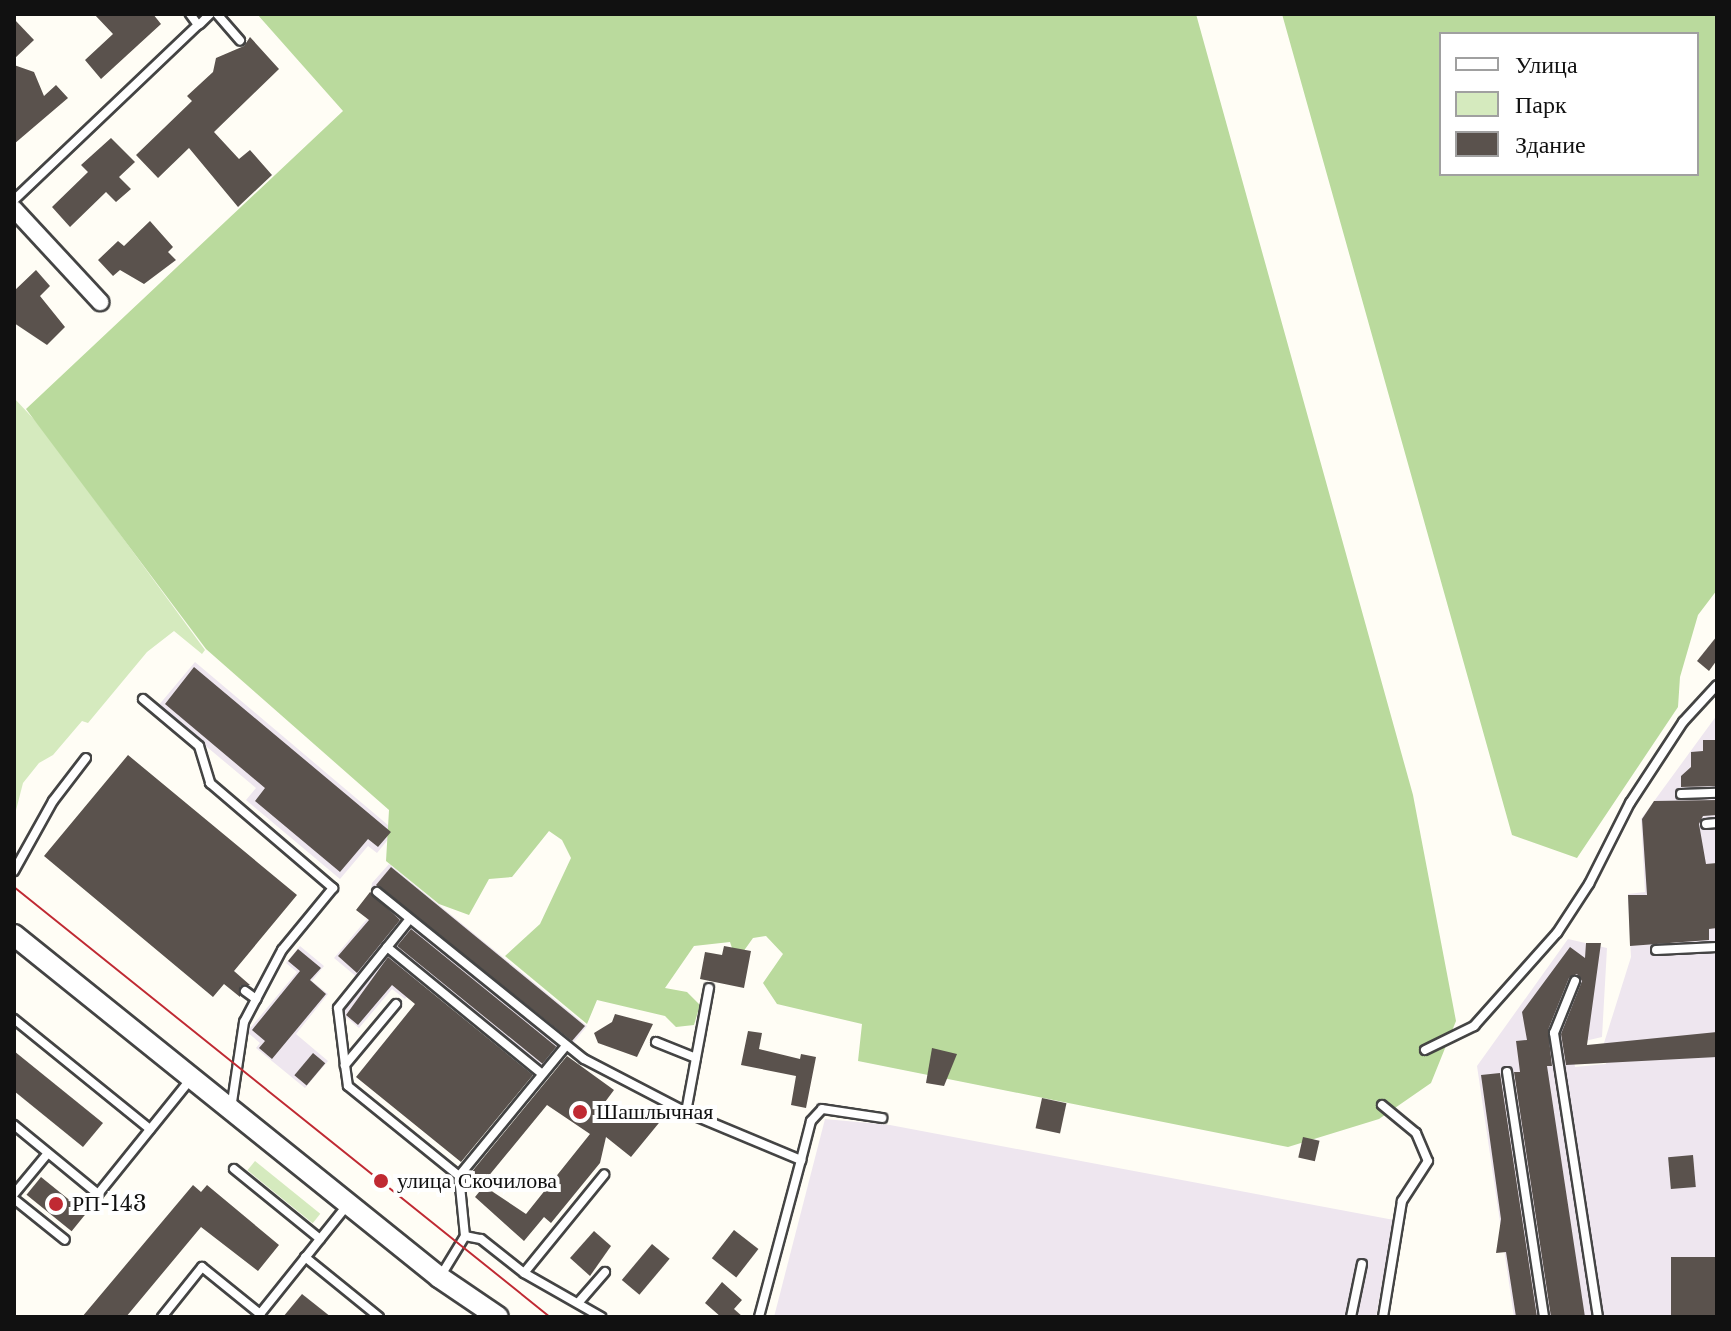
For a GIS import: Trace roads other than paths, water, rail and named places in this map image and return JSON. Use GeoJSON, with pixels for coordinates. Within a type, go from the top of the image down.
{"type":"FeatureCollection","features":[{"type":"Feature","properties":{"kind":"street"},"geometry":{"type":"LineString","coordinates":[[14,209],[100,302]]}},
{"type":"Feature","properties":{"kind":"street"},"geometry":{"type":"LineString","coordinates":[[14,935],[439,1277],[498,1317]]}},
{"type":"Feature","properties":{"kind":"lane"},"geometry":{"type":"LineString","coordinates":[[190,14],[200,24]]}},
{"type":"Feature","properties":{"kind":"lane"},"geometry":{"type":"LineString","coordinates":[[14,200],[210,14]]}},
{"type":"Feature","properties":{"kind":"lane"},"geometry":{"type":"LineString","coordinates":[[217,14],[240,40]]}},
{"type":"Feature","properties":{"kind":"lane"},"geometry":{"type":"LineString","coordinates":[[1425,1050],[1474,1026],[1557,933],[1589,884],[1630,803],[1683,722],[1717,685]]}},
{"type":"Feature","properties":{"kind":"lane"},"geometry":{"type":"LineString","coordinates":[[143,699],[199,746],[210,783],[333,888],[282,950],[244,1022],[231,1110]]}},
{"type":"Feature","properties":{"kind":"lane"},"geometry":{"type":"LineString","coordinates":[[14,871],[53,801],[86,758]]}},
{"type":"Feature","properties":{"kind":"lane"},"geometry":{"type":"LineString","coordinates":[[1681,794],[1717,793]]}},
{"type":"Feature","properties":{"kind":"lane"},"geometry":{"type":"LineString","coordinates":[[1706,824],[1717,823]]}},
{"type":"Feature","properties":{"kind":"lane"},"geometry":{"type":"LineString","coordinates":[[377,892],[565,1047],[686,1112],[801,1160]]}},
{"type":"Feature","properties":{"kind":"lane"},"geometry":{"type":"LineString","coordinates":[[409,920],[338,1008],[348,1086],[459,1176]]}},
{"type":"Feature","properties":{"kind":"lane"},"geometry":{"type":"LineString","coordinates":[[387,947],[542,1074]]}},
{"type":"Feature","properties":{"kind":"lane"},"geometry":{"type":"LineString","coordinates":[[1656,950],[1717,947]]}},
{"type":"Feature","properties":{"kind":"lane"},"geometry":{"type":"LineString","coordinates":[[1575,981],[1554,1033],[1598,1317]]}},
{"type":"Feature","properties":{"kind":"lane"},"geometry":{"type":"LineString","coordinates":[[686,1112],[709,988]]}},
{"type":"Feature","properties":{"kind":"lane"},"geometry":{"type":"LineString","coordinates":[[245,991],[256,999]]}},
{"type":"Feature","properties":{"kind":"lane"},"geometry":{"type":"LineString","coordinates":[[345,1065],[396,1004]]}},
{"type":"Feature","properties":{"kind":"lane"},"geometry":{"type":"LineString","coordinates":[[14,1019],[150,1129]]}},
{"type":"Feature","properties":{"kind":"lane"},"geometry":{"type":"LineString","coordinates":[[656,1042],[696,1058]]}},
{"type":"Feature","properties":{"kind":"lane"},"geometry":{"type":"LineString","coordinates":[[439,1277],[465,1236],[459,1176],[565,1047]]}},
{"type":"Feature","properties":{"kind":"lane"},"geometry":{"type":"LineString","coordinates":[[1507,1072],[1544,1317]]}},
{"type":"Feature","properties":{"kind":"lane"},"geometry":{"type":"LineString","coordinates":[[14,1125],[98,1194],[191,1078]]}},
{"type":"Feature","properties":{"kind":"lane"},"geometry":{"type":"LineString","coordinates":[[1382,1105],[1416,1133],[1428,1161],[1402,1201],[1383,1317]]}},
{"type":"Feature","properties":{"kind":"lane"},"geometry":{"type":"LineString","coordinates":[[759,1317],[811,1121],[822,1109],[882,1118]]}},
{"type":"Feature","properties":{"kind":"lane"},"geometry":{"type":"LineString","coordinates":[[48,1153],[14,1196],[65,1240]]}},
{"type":"Feature","properties":{"kind":"lane"},"geometry":{"type":"LineString","coordinates":[[234,1169],[320,1239]]}},
{"type":"Feature","properties":{"kind":"lane"},"geometry":{"type":"LineString","coordinates":[[524,1273],[604,1175]]}},
{"type":"Feature","properties":{"kind":"lane"},"geometry":{"type":"LineString","coordinates":[[162,1317],[202,1267],[260,1316],[348,1204]]}},
{"type":"Feature","properties":{"kind":"lane"},"geometry":{"type":"LineString","coordinates":[[465,1236],[481,1239],[524,1273],[601,1317]]}},
{"type":"Feature","properties":{"kind":"lane"},"geometry":{"type":"LineString","coordinates":[[305,1257],[379,1317]]}},
{"type":"Feature","properties":{"kind":"lane"},"geometry":{"type":"LineString","coordinates":[[1351,1317],[1362,1264]]}},
{"type":"Feature","properties":{"kind":"lane"},"geometry":{"type":"LineString","coordinates":[[578,1303],[605,1272]]}},
{"type":"Feature","properties":{"kind":"tram line"},"geometry":{"type":"LineString","coordinates":[[14,887],[550,1317]]}},
{"type":"Feature","properties":{"kind":"place","name":"Шашлычная"},"geometry":{"type":"Point","coordinates":[580,1112]}},
{"type":"Feature","properties":{"kind":"place","name":"улица Скочилова"},"geometry":{"type":"Point","coordinates":[381,1181]}},
{"type":"Feature","properties":{"kind":"place","name":"РП-143"},"geometry":{"type":"Point","coordinates":[56,1204]}}]}
